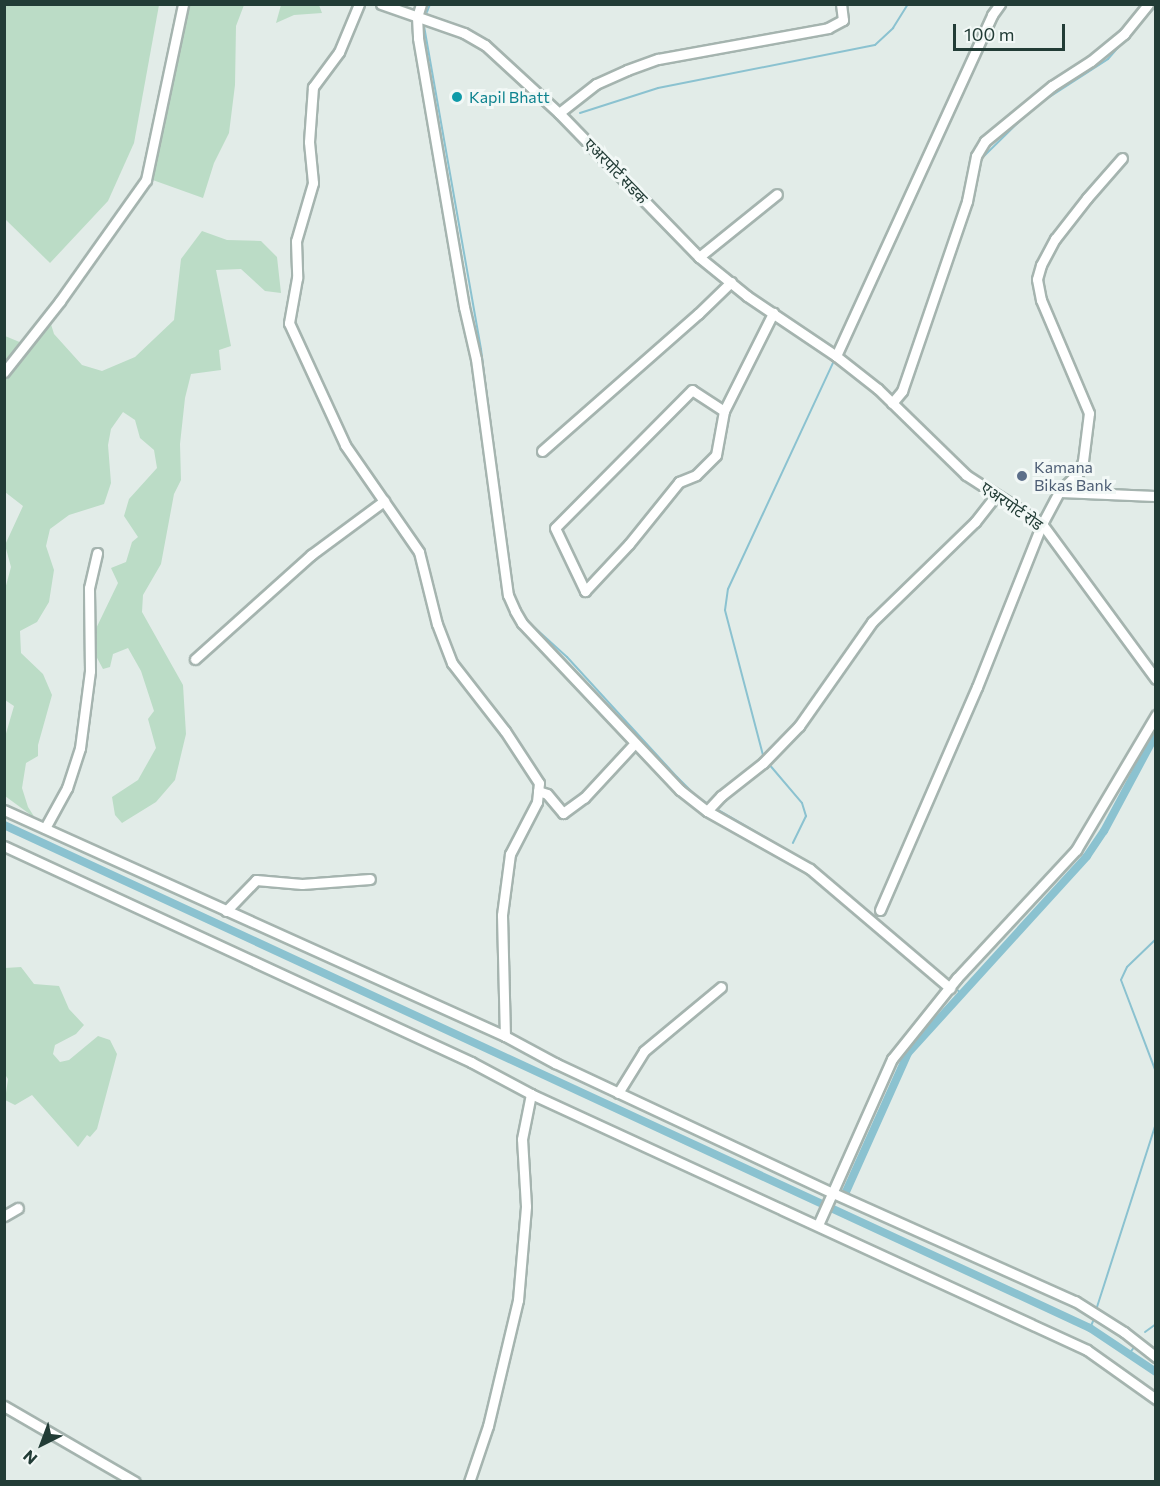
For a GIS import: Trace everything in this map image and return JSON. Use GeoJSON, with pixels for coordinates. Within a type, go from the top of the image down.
{"type":"FeatureCollection","features":[{"type":"Feature","properties":{"kind":"street"},"geometry":{"type":"LineString","coordinates":[[4,372],[60,301],[146,180],[183,4]]}},
{"type":"Feature","properties":{"kind":"street"},"geometry":{"type":"LineString","coordinates":[[359,4],[339,52],[313,87],[309,142],[313,183],[296,241],[297,278],[289,323],[345,445],[419,552],[436,624],[452,663],[506,731],[538,783],[537,802],[510,854],[502,915],[505,1036]]}},
{"type":"Feature","properties":{"kind":"street","name":"एअरपोर्ट सडक"},"geometry":{"type":"LineString","coordinates":[[381,4],[465,33],[484,45],[560,113],[699,257],[837,358]]}},
{"type":"Feature","properties":{"kind":"street"},"geometry":{"type":"LineString","coordinates":[[421,4],[417,17],[418,38],[464,307],[476,359],[508,595],[522,623],[680,790],[706,811],[810,869],[953,984]]}},
{"type":"Feature","properties":{"kind":"street"},"geometry":{"type":"LineString","coordinates":[[560,113],[596,84],[658,59],[828,28],[843,20],[841,4]]}},
{"type":"Feature","properties":{"kind":"street"},"geometry":{"type":"LineString","coordinates":[[837,358],[992,15],[1000,4]]}},
{"type":"Feature","properties":{"kind":"street"},"geometry":{"type":"LineString","coordinates":[[892,403],[902,392],[967,201],[976,156],[985,141],[1052,86],[1091,61],[1124,34],[1148,4]]}},
{"type":"Feature","properties":{"kind":"street"},"geometry":{"type":"LineString","coordinates":[[880,910],[977,687],[1042,524],[1059,492],[1078,473],[1083,461],[1089,413],[1041,300],[1037,279],[1041,265],[1055,239],[1122,158]]}},
{"type":"Feature","properties":{"kind":"street"},"geometry":{"type":"LineString","coordinates":[[699,257],[777,194]]}},
{"type":"Feature","properties":{"kind":"street"},"geometry":{"type":"LineString","coordinates":[[542,451],[698,314],[731,282]]}},
{"type":"Feature","properties":{"kind":"street"},"geometry":{"type":"LineString","coordinates":[[724,411],[692,390],[555,528],[585,591],[629,544],[680,482],[696,475],[716,455],[724,411],[773,313]]}},
{"type":"Feature","properties":{"kind":"street","name":"एअरपोर्ट रोड"},"geometry":{"type":"LineString","coordinates":[[837,358],[892,403],[966,475],[1042,524],[1155,679]]}},
{"type":"Feature","properties":{"kind":"street"},"geometry":{"type":"LineString","coordinates":[[1059,492],[1155,496]]}},
{"type":"Feature","properties":{"kind":"street"},"geometry":{"type":"LineString","coordinates":[[706,811],[764,763],[799,726],[872,622],[975,522],[996,495]]}},
{"type":"Feature","properties":{"kind":"street"},"geometry":{"type":"LineString","coordinates":[[195,659],[311,555],[384,501]]}},
{"type":"Feature","properties":{"kind":"street"},"geometry":{"type":"LineString","coordinates":[[45,828],[68,788],[80,748],[90,671],[89,588],[97,553]]}},
{"type":"Feature","properties":{"kind":"street"},"geometry":{"type":"LineString","coordinates":[[820,1222],[892,1059],[953,984],[1076,850],[1155,715]]}},
{"type":"Feature","properties":{"kind":"street"},"geometry":{"type":"LineString","coordinates":[[538,791],[547,794],[564,813],[584,798],[635,742]]}},
{"type":"Feature","properties":{"kind":"street"},"geometry":{"type":"LineString","coordinates":[[4,810],[505,1036],[618,1093],[833,1193],[1075,1301],[1124,1332],[1155,1357]]}},
{"type":"Feature","properties":{"kind":"street"},"geometry":{"type":"LineString","coordinates":[[4,846],[471,1062],[531,1094],[820,1222],[1087,1350],[1155,1399]]}},
{"type":"Feature","properties":{"kind":"street"},"geometry":{"type":"LineString","coordinates":[[226,911],[256,880],[302,884],[370,879]]}},
{"type":"Feature","properties":{"kind":"street"},"geometry":{"type":"LineString","coordinates":[[618,1093],[644,1051],[721,987]]}},
{"type":"Feature","properties":{"kind":"street"},"geometry":{"type":"LineString","coordinates":[[469,1482],[488,1426],[518,1300],[526,1206],[522,1139],[531,1094]]}},
{"type":"Feature","properties":{"kind":"street"},"geometry":{"type":"LineString","coordinates":[[4,1216],[18,1208]]}},
{"type":"Feature","properties":{"kind":"street"},"geometry":{"type":"LineString","coordinates":[[4,1406],[135,1482]]}},
{"type":"Feature","properties":{"kind":"green space"},"geometry":{"type":"Polygon","coordinates":[[[4,5],[159,5],[134,143],[108,201],[50,263],[5,219],[4,5]]]}},
{"type":"Feature","properties":{"kind":"green space"},"geometry":{"type":"Polygon","coordinates":[[[184,5],[244,5],[236,26],[235,85],[229,133],[214,163],[203,198],[150,179],[166,114],[184,5]]]}},
{"type":"Feature","properties":{"kind":"green space"},"geometry":{"type":"Polygon","coordinates":[[[281,5],[319,5],[322,13],[294,15],[276,23],[281,5]]]}},
{"type":"Feature","properties":{"kind":"green space"},"geometry":{"type":"Polygon","coordinates":[[[202,231],[227,240],[261,241],[277,257],[281,293],[265,291],[241,269],[216,270],[231,346],[219,350],[221,370],[191,374],[185,398],[180,444],[181,480],[174,494],[161,564],[143,595],[142,612],[183,685],[186,734],[175,780],[156,802],[122,823],[115,815],[112,797],[138,780],[156,748],[148,719],[154,711],[141,671],[128,648],[113,654],[110,667],[103,669],[89,643],[118,583],[111,568],[126,562],[132,542],[138,537],[124,516],[129,499],[157,468],[154,450],[140,438],[135,420],[123,412],[111,429],[108,445],[111,483],[104,504],[69,515],[50,529],[46,546],[54,570],[49,602],[37,622],[20,631],[21,653],[43,674],[52,695],[38,745],[38,756],[26,763],[22,788],[28,807],[35,818],[5,796],[5,737],[14,706],[5,700],[4,593],[11,567],[5,545],[23,506],[5,492],[5,376],[50,321],[54,334],[82,365],[102,371],[135,357],[174,320],[181,259],[202,231]]]}},
{"type":"Feature","properties":{"kind":"green space"},"geometry":{"type":"Polygon","coordinates":[[[5,336],[22,343],[5,365],[5,336]]]}},
{"type":"Feature","properties":{"kind":"green space"},"geometry":{"type":"Polygon","coordinates":[[[21,967],[34,984],[59,986],[69,1009],[84,1025],[76,1034],[55,1045],[53,1054],[60,1062],[69,1060],[98,1036],[110,1040],[117,1054],[97,1129],[90,1137],[87,1135],[78,1147],[32,1095],[15,1105],[5,1100],[8,1079],[4,1073],[5,968],[21,967]]]}},
{"type":"Feature","properties":{"kind":"waterway"},"geometry":{"type":"LineString","coordinates":[[427,12],[430,4]]}},
{"type":"Feature","properties":{"kind":"waterway"},"geometry":{"type":"LineString","coordinates":[[580,113],[658,88],[875,45],[893,28],[908,4]]}},
{"type":"Feature","properties":{"kind":"waterway"},"geometry":{"type":"LineString","coordinates":[[1132,31],[1156,6]]}},
{"type":"Feature","properties":{"kind":"waterway"},"geometry":{"type":"LineString","coordinates":[[424,26],[481,349],[502,517]]}},
{"type":"Feature","properties":{"kind":"waterway"},"geometry":{"type":"LineString","coordinates":[[984,156],[1034,107],[1108,59],[1126,38]]}},
{"type":"Feature","properties":{"kind":"waterway"},"geometry":{"type":"LineString","coordinates":[[764,759],[725,610],[728,589],[834,361]]}},
{"type":"Feature","properties":{"kind":"waterway"},"geometry":{"type":"LineString","coordinates":[[511,585],[514,597]]}},
{"type":"Feature","properties":{"kind":"waterway"},"geometry":{"type":"LineString","coordinates":[[524,618],[567,657],[677,777],[697,797],[710,805]]}},
{"type":"Feature","properties":{"kind":"waterway"},"geometry":{"type":"LineString","coordinates":[[845,1194],[908,1053],[1087,856],[1104,831],[1156,734]]}},
{"type":"Feature","properties":{"kind":"waterway"},"geometry":{"type":"LineString","coordinates":[[768,763],[802,803],[806,816],[793,843]]}},
{"type":"Feature","properties":{"kind":"waterway"},"geometry":{"type":"LineString","coordinates":[[715,808],[816,867],[923,959]]}},
{"type":"Feature","properties":{"kind":"waterway"},"geometry":{"type":"LineString","coordinates":[[4,825],[1090,1328],[1156,1372]]}},
{"type":"Feature","properties":{"kind":"waterway"},"geometry":{"type":"LineString","coordinates":[[1156,939],[1127,967],[1121,980],[1156,1072]]}},
{"type":"Feature","properties":{"kind":"waterway"},"geometry":{"type":"LineString","coordinates":[[954,987],[961,993]]}},
{"type":"Feature","properties":{"kind":"waterway"},"geometry":{"type":"LineString","coordinates":[[1097,1307],[1156,1123]]}},
{"type":"Feature","properties":{"kind":"waterway"},"geometry":{"type":"LineString","coordinates":[[1090,1328],[1095,1317]]}},
{"type":"Feature","properties":{"kind":"waterway"},"geometry":{"type":"LineString","coordinates":[[1145,1332],[1156,1324]]}},
{"type":"Feature","properties":{"kind":"waterway"},"geometry":{"type":"LineString","coordinates":[[1129,1354],[1135,1346]]}},
{"type":"Feature","properties":{"kind":"place","name":"Kapil Bhatt"},"geometry":{"type":"Point","coordinates":[457,97]}},
{"type":"Feature","properties":{"kind":"place","name":"Kamana Bikas Bank"},"geometry":{"type":"Point","coordinates":[1022,476]}}]}
